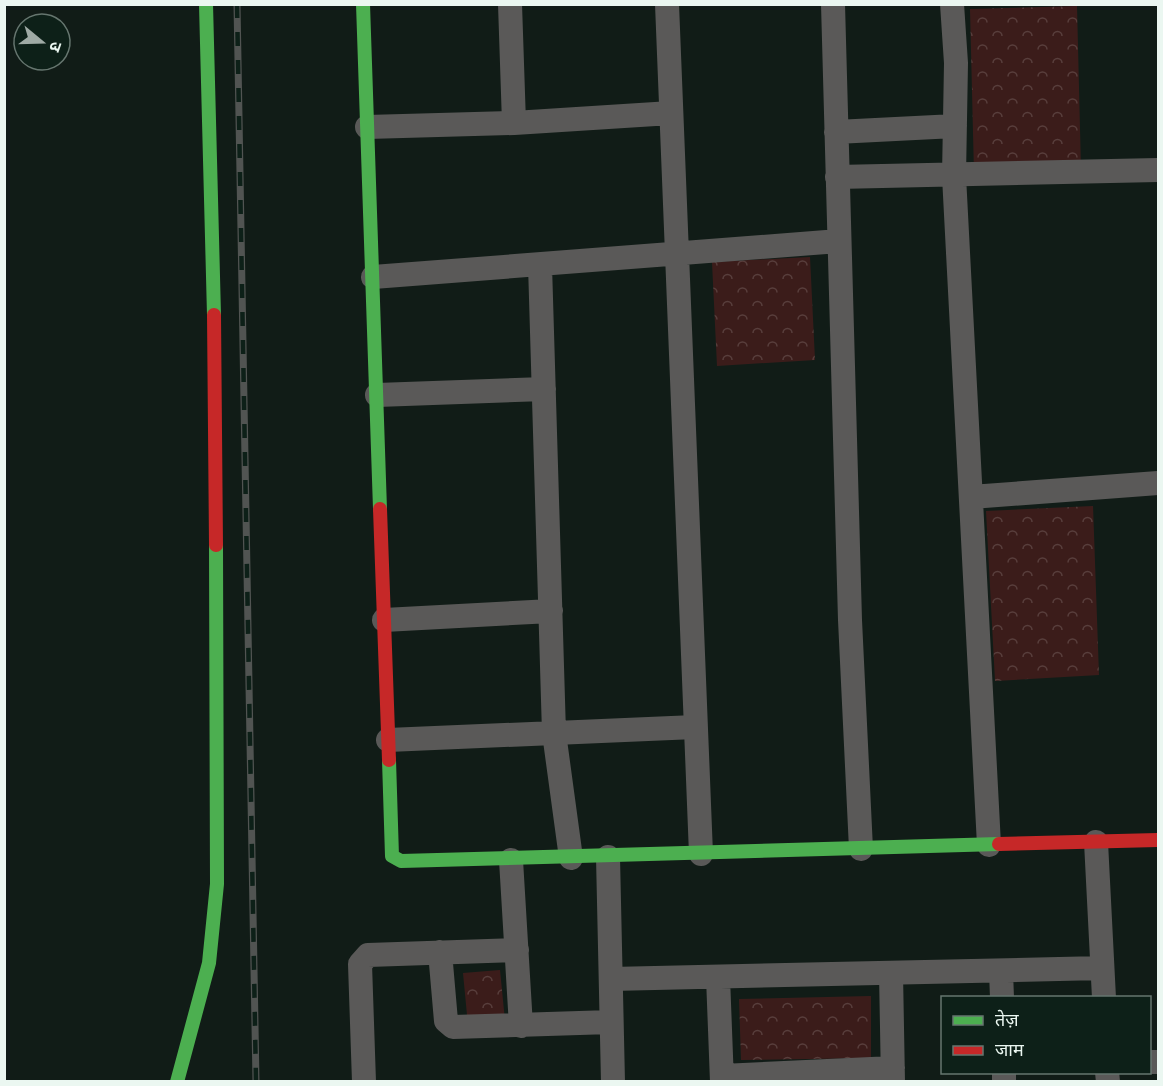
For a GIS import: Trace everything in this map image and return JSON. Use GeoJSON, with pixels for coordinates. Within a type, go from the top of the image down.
{"type":"FeatureCollection","features":[{"type":"Feature","properties":{"kind":"street"},"geometry":{"type":"LineString","coordinates":[[177,1082],[209,963],[216,884],[216,416],[206,4]]}},
{"type":"Feature","properties":{"kind":"street"},"geometry":{"type":"LineString","coordinates":[[363,4],[390,849],[396,859],[511,860],[1158,840]]}},
{"type":"Feature","properties":{"kind":"street"},"geometry":{"type":"LineString","coordinates":[[510,4],[514,123]]}},
{"type":"Feature","properties":{"kind":"street"},"geometry":{"type":"LineString","coordinates":[[667,4],[701,854]]}},
{"type":"Feature","properties":{"kind":"street"},"geometry":{"type":"LineString","coordinates":[[833,4],[849,608],[861,849]]}},
{"type":"Feature","properties":{"kind":"street"},"geometry":{"type":"LineString","coordinates":[[952,4],[956,63],[954,176],[989,845]]}},
{"type":"Feature","properties":{"kind":"street"},"geometry":{"type":"LineString","coordinates":[[368,127],[514,123],[671,114]]}},
{"type":"Feature","properties":{"kind":"street"},"geometry":{"type":"LineString","coordinates":[[836,132],[955,126]]}},
{"type":"Feature","properties":{"kind":"street"},"geometry":{"type":"LineString","coordinates":[[837,177],[1158,170]]}},
{"type":"Feature","properties":{"kind":"street"},"geometry":{"type":"LineString","coordinates":[[373,276],[839,241]]}},
{"type":"Feature","properties":{"kind":"street"},"geometry":{"type":"LineString","coordinates":[[540,265],[554,733],[571,858]]}},
{"type":"Feature","properties":{"kind":"street"},"geometry":{"type":"LineString","coordinates":[[377,395],[544,389]]}},
{"type":"Feature","properties":{"kind":"street"},"geometry":{"type":"LineString","coordinates":[[971,497],[1158,483]]}},
{"type":"Feature","properties":{"kind":"street"},"geometry":{"type":"LineString","coordinates":[[384,620],[551,611]]}},
{"type":"Feature","properties":{"kind":"street"},"geometry":{"type":"LineString","coordinates":[[388,740],[695,727]]}},
{"type":"Feature","properties":{"kind":"street"},"geometry":{"type":"LineString","coordinates":[[1096,842],[1104,996]]}},
{"type":"Feature","properties":{"kind":"street"},"geometry":{"type":"LineString","coordinates":[[608,857],[613,1082]]}},
{"type":"Feature","properties":{"kind":"street"},"geometry":{"type":"LineString","coordinates":[[511,860],[521,1026]]}},
{"type":"Feature","properties":{"kind":"street"},"geometry":{"type":"LineString","coordinates":[[364,1082],[360,961],[368,955],[517,950]]}},
{"type":"Feature","properties":{"kind":"street"},"geometry":{"type":"LineString","coordinates":[[440,952],[448,1025],[461,1028],[611,1022]]}},
{"type":"Feature","properties":{"kind":"street"},"geometry":{"type":"LineString","coordinates":[[610,980],[1102,968]]}},
{"type":"Feature","properties":{"kind":"street"},"geometry":{"type":"LineString","coordinates":[[1001,971],[1002,996]]}},
{"type":"Feature","properties":{"kind":"street"},"geometry":{"type":"LineString","coordinates":[[718,977],[722,1079],[893,1075],[891,973]]}},
{"type":"Feature","properties":{"kind":"green space"},"geometry":{"type":"Polygon","coordinates":[[[1077,6],[1081,170],[974,173],[970,9],[1077,6]]]}},
{"type":"Feature","properties":{"kind":"green space"},"geometry":{"type":"Polygon","coordinates":[[[810,257],[815,360],[717,366],[712,262],[810,257]]]}},
{"type":"Feature","properties":{"kind":"green space"},"geometry":{"type":"Polygon","coordinates":[[[1093,506],[1099,675],[995,681],[986,511],[1093,506]]]}},
{"type":"Feature","properties":{"kind":"green space"},"geometry":{"type":"Polygon","coordinates":[[[500,970],[505,1021],[468,1025],[463,973],[500,970]]]}},
{"type":"Feature","properties":{"kind":"green space"},"geometry":{"type":"Polygon","coordinates":[[[871,996],[871,1058],[741,1060],[739,999],[871,996]]]}},
{"type":"Feature","properties":{"kind":"railway"},"geometry":{"type":"LineString","coordinates":[[237,4],[256,1082]]}},
{"type":"Feature","properties":{"kind":"traffic: fast"},"geometry":{"type":"LineString","coordinates":[[206,4],[214,315]]}},
{"type":"Feature","properties":{"kind":"traffic: fast"},"geometry":{"type":"LineString","coordinates":[[363,4],[380,509]]}},
{"type":"Feature","properties":{"kind":"traffic: fast"},"geometry":{"type":"LineString","coordinates":[[177,1082],[209,963],[217,884],[216,545]]}},
{"type":"Feature","properties":{"kind":"traffic: fast"},"geometry":{"type":"LineString","coordinates":[[389,760],[392,856],[401,861],[999,844]]}},
{"type":"Feature","properties":{"kind":"traffic: jam"},"geometry":{"type":"LineString","coordinates":[[214,315],[216,545]]}},
{"type":"Feature","properties":{"kind":"traffic: jam"},"geometry":{"type":"LineString","coordinates":[[380,509],[389,760]]}},
{"type":"Feature","properties":{"kind":"traffic: jam"},"geometry":{"type":"LineString","coordinates":[[999,844],[1158,840]]}}]}
